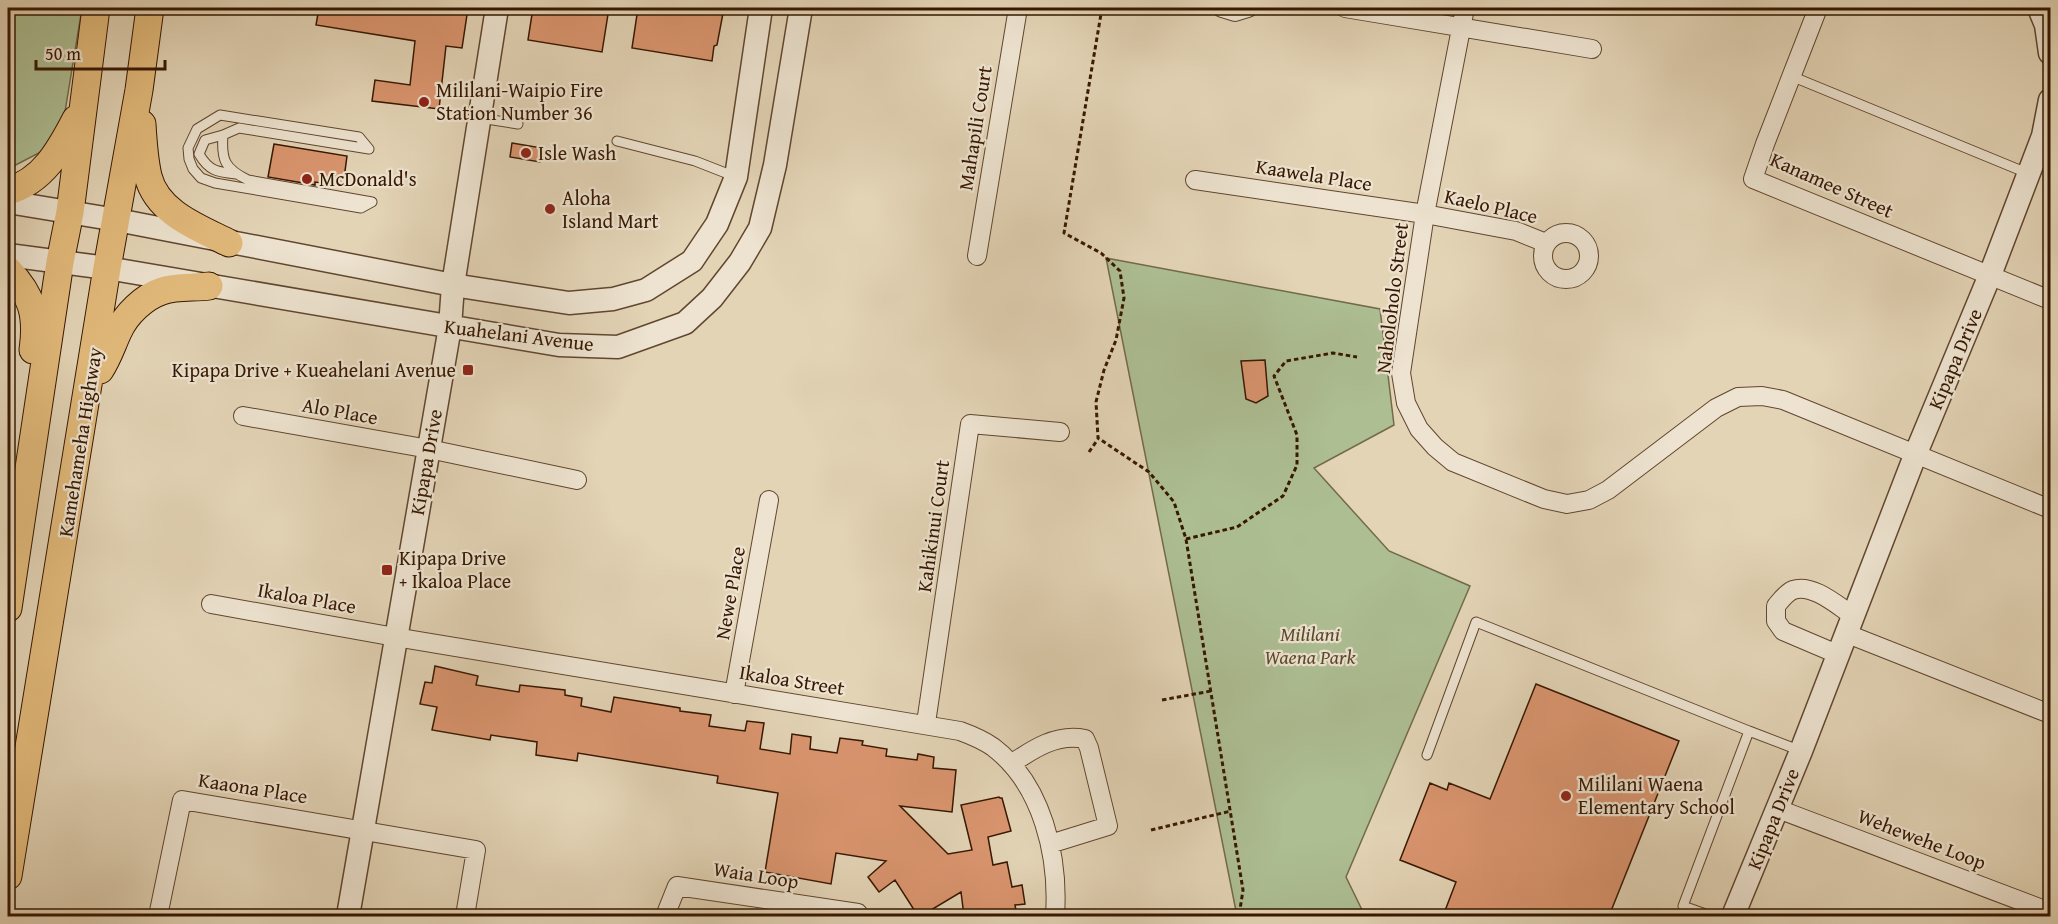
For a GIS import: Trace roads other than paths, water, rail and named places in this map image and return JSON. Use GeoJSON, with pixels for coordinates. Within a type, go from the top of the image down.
{"type":"FeatureCollection","features":[{"type":"Feature","properties":{"kind":"main road"},"geometry":{"type":"LineString","coordinates":[[8,608],[60,262],[70,212],[96,8]]}},
{"type":"Feature","properties":{"kind":"main road","name":"Kamehameha Highway"},"geometry":{"type":"LineString","coordinates":[[8,876],[89,390],[107,268],[139,90],[150,8]]}},
{"type":"Feature","properties":{"kind":"main road"},"geometry":{"type":"LineString","coordinates":[[139,90],[148,178],[161,200],[178,216],[229,243]]}},
{"type":"Feature","properties":{"kind":"main road"},"geometry":{"type":"LineString","coordinates":[[8,191],[20,187],[42,173],[65,140],[83,104]]}},
{"type":"Feature","properties":{"kind":"main road"},"geometry":{"type":"LineString","coordinates":[[8,270],[20,282],[31,301],[36,328],[20,440],[25,496]]}},
{"type":"Feature","properties":{"kind":"main road"},"geometry":{"type":"LineString","coordinates":[[89,390],[111,352],[119,330],[144,300],[163,291],[209,286]]}},
{"type":"Feature","properties":{"kind":"street","name":"Kipapa Drive"},"geometry":{"type":"LineString","coordinates":[[348,916],[450,327],[453,285],[497,8]]}},
{"type":"Feature","properties":{"kind":"street","name":"Kuahelani Avenue"},"geometry":{"type":"LineString","coordinates":[[8,202],[117,220],[453,285],[569,303],[613,299],[646,290],[692,261],[717,224],[736,177],[761,8]]}},
{"type":"Feature","properties":{"kind":"street","name":"Kuahelani Avenue"},"geometry":{"type":"LineString","coordinates":[[8,255],[107,268],[559,345],[618,347],[685,323],[712,298],[740,262],[760,228],[775,165],[801,8]]}},
{"type":"Feature","properties":{"kind":"street","name":"Mahapili Court"},"geometry":{"type":"LineString","coordinates":[[977,256],[1018,8]]}},
{"type":"Feature","properties":{"kind":"street"},"geometry":{"type":"LineString","coordinates":[[1222,8],[1235,12],[1248,8]]}},
{"type":"Feature","properties":{"kind":"street"},"geometry":{"type":"LineString","coordinates":[[1345,8],[1592,49]]}},
{"type":"Feature","properties":{"kind":"street","name":"Naholoholo Street"},"geometry":{"type":"LineString","coordinates":[[1465,8],[1425,214],[1401,373],[1406,403],[1419,429],[1435,447],[1453,462],[1544,499],[1567,504],[1589,500],[1608,490],[1716,408],[1738,397],[1762,396],[1783,400],[2050,509]]}},
{"type":"Feature","properties":{"kind":"street","name":"Kanamee Street"},"geometry":{"type":"LineString","coordinates":[[1818,8],[1753,179],[1990,275]]}},
{"type":"Feature","properties":{"kind":"street"},"geometry":{"type":"LineString","coordinates":[[2039,8],[2046,25],[2050,53]]}},
{"type":"Feature","properties":{"kind":"street","name":"Kipapa Drive"},"geometry":{"type":"LineString","coordinates":[[1733,916],[1801,752],[1916,453],[1990,275],[2043,136],[2050,100]]}},
{"type":"Feature","properties":{"kind":"street","name":"Kaawela Place"},"geometry":{"type":"LineString","coordinates":[[1195,180],[1425,214]]}},
{"type":"Feature","properties":{"kind":"street","name":"Kaelo Place"},"geometry":{"type":"LineString","coordinates":[[1425,214],[1516,231],[1546,243]]}},
{"type":"Feature","properties":{"kind":"street"},"geometry":{"type":"LineString","coordinates":[[1990,275],[2050,300]]}},
{"type":"Feature","properties":{"kind":"street","name":"Alo Place"},"geometry":{"type":"LineString","coordinates":[[243,416],[429,449],[577,480]]}},
{"type":"Feature","properties":{"kind":"street","name":"Kahikinui Court"},"geometry":{"type":"LineString","coordinates":[[926,723],[970,424],[1060,432]]}},
{"type":"Feature","properties":{"kind":"street","name":"Newe Place"},"geometry":{"type":"LineString","coordinates":[[734,694],[769,500]]}},
{"type":"Feature","properties":{"kind":"street"},"geometry":{"type":"LineString","coordinates":[[1837,654],[1783,631],[1776,621],[1776,606],[1785,596],[1795,589],[1817,592],[1849,624],[2050,714]]}},
{"type":"Feature","properties":{"kind":"street","name":"Ikaloa Place"},"geometry":{"type":"LineString","coordinates":[[211,604],[395,637]]}},
{"type":"Feature","properties":{"kind":"street","name":"Ikaloa Street"},"geometry":{"type":"LineString","coordinates":[[395,637],[960,730],[994,748],[1011,764],[1039,808],[1050,844],[1054,869],[1055,916]]}},
{"type":"Feature","properties":{"kind":"street"},"geometry":{"type":"LineString","coordinates":[[1011,764],[1037,747],[1059,739],[1072,736],[1085,739],[1108,826],[1050,844]]}},
{"type":"Feature","properties":{"kind":"street","name":"Kaaona Place"},"geometry":{"type":"LineString","coordinates":[[158,916],[183,800],[363,830]]}},
{"type":"Feature","properties":{"kind":"street","name":"Wehewehe Loop"},"geometry":{"type":"LineString","coordinates":[[1778,808],[2050,912]]}},
{"type":"Feature","properties":{"kind":"street"},"geometry":{"type":"LineString","coordinates":[[363,830],[476,850],[465,916]]}},
{"type":"Feature","properties":{"kind":"street","name":"Waia Loop"},"geometry":{"type":"LineString","coordinates":[[665,916],[677,886],[858,913],[857,916]]}},
{"type":"Feature","properties":{"kind":"lane"},"geometry":{"type":"LineString","coordinates":[[1791,76],[2029,174]]}},
{"type":"Feature","properties":{"kind":"lane"},"geometry":{"type":"LineString","coordinates":[[220,115],[359,137],[369,149],[239,128],[205,140],[199,154],[209,168],[236,174],[248,180],[372,202],[361,208],[215,183],[201,178],[189,159],[188,148],[198,129],[220,115]]}},
{"type":"Feature","properties":{"kind":"lane"},"geometry":{"type":"LineString","coordinates":[[480,118],[518,124]]}},
{"type":"Feature","properties":{"kind":"lane"},"geometry":{"type":"LineString","coordinates":[[223,135],[222,150],[225,161],[236,174]]}},
{"type":"Feature","properties":{"kind":"lane"},"geometry":{"type":"LineString","coordinates":[[617,141],[695,161],[736,177]]}},
{"type":"Feature","properties":{"kind":"lane"},"geometry":{"type":"LineString","coordinates":[[1426,755],[1476,622],[1801,752]]}},
{"type":"Feature","properties":{"kind":"lane"},"geometry":{"type":"LineString","coordinates":[[1711,916],[1683,906],[1749,731]]}},
{"type":"Feature","properties":{"kind":"place","name":"Mililani-Waipio Fire Station Number 36"},"geometry":{"type":"Point","coordinates":[424,102]}},
{"type":"Feature","properties":{"kind":"place","name":"Isle Wash"},"geometry":{"type":"Point","coordinates":[526,153]}},
{"type":"Feature","properties":{"kind":"place","name":"McDonald's"},"geometry":{"type":"Point","coordinates":[307,179]}},
{"type":"Feature","properties":{"kind":"place","name":"Aloha Island Mart"},"geometry":{"type":"Point","coordinates":[550,209]}},
{"type":"Feature","properties":{"kind":"place","name":"Kipapa Drive + Kueahelani Avenue"},"geometry":{"type":"Point","coordinates":[468,370]}},
{"type":"Feature","properties":{"kind":"place","name":"Kipapa Drive + Ikaloa Place"},"geometry":{"type":"Point","coordinates":[387,570]}},
{"type":"Feature","properties":{"kind":"place","name":"Mililani Waena Elementary School"},"geometry":{"type":"Point","coordinates":[1566,796]}},
{"type":"Feature","properties":{"kind":"park label","name":"Mililani Waena Park"},"geometry":{"type":"Point","coordinates":[1310,646]}}]}
